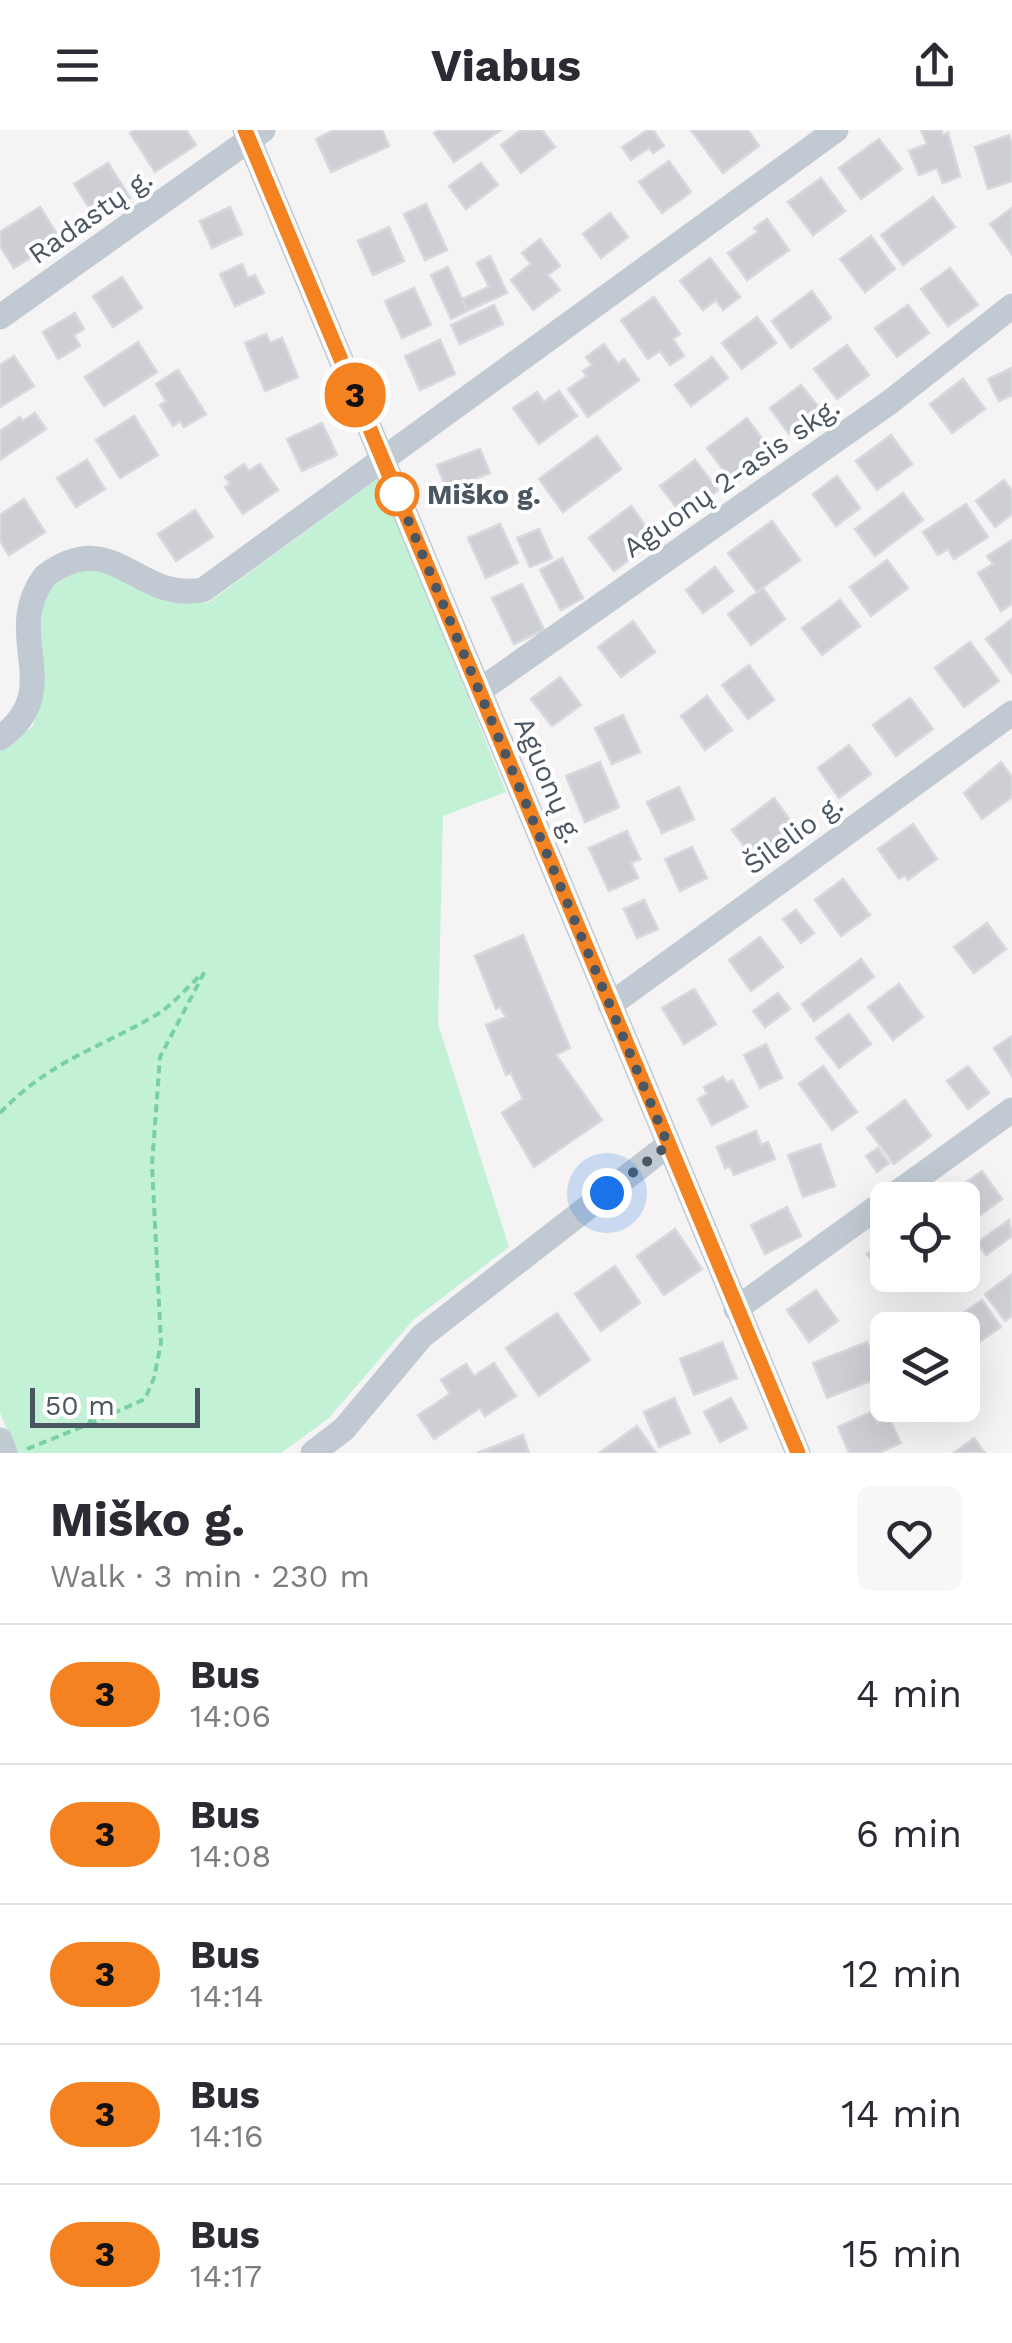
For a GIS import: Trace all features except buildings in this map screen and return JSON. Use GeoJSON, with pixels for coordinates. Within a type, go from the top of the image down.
{"type":"FeatureCollection","features":[{"type":"Feature","properties":{"kind":"street"},"geometry":{"type":"LineString","coordinates":[[0,738],[16,726],[23,710],[25,688],[12,639],[12,612],[25,592],[46,575],[69,561],[90,556],[108,559],[148,584],[182,594],[203,590],[836,130]]}},
{"type":"Feature","properties":{"kind":"street","name":"Aguonų g."},"geometry":{"type":"LineString","coordinates":[[253,133],[382,458],[798,1453]]}},
{"type":"Feature","properties":{"kind":"street","name":"Radastų g."},"geometry":{"type":"LineString","coordinates":[[0,317],[253,133]]}},
{"type":"Feature","properties":{"kind":"street","name":"Aguonų 2-asis skg."},"geometry":{"type":"LineString","coordinates":[[479,691],[890,402],[1012,306]]}},
{"type":"Feature","properties":{"kind":"street","name":"Šilelio g."},"geometry":{"type":"LineString","coordinates":[[610,1004],[1012,712]]}},
{"type":"Feature","properties":{"kind":"street"},"geometry":{"type":"LineString","coordinates":[[736,1309],[1012,1110]]}},
{"type":"Feature","properties":{"kind":"street"},"geometry":{"type":"LineString","coordinates":[[313,1453],[344,1429],[422,1336],[668,1145]]}},
{"type":"Feature","properties":{"kind":"street"},"geometry":{"type":"LineString","coordinates":[[0,1440],[6,1453]]}},
{"type":"Feature","properties":{"kind":"path"},"geometry":{"type":"LineString","coordinates":[[0,1114],[56,1065],[159,1014],[205,970],[160,1057],[152,1165],[161,1343],[154,1378],[145,1399],[18,1453]]}},
{"type":"Feature","properties":{"kind":"path"},"geometry":{"type":"LineString","coordinates":[[89,1424],[97,1402]]}},
{"type":"Feature","properties":{"kind":"green space"},"geometry":{"type":"Polygon","coordinates":[[[380,477],[506,792],[443,816],[438,1024],[509,1247],[413,1320],[329,1418],[281,1453],[17,1453],[0,1413],[0,750],[33,726],[38,701],[37,595],[77,571],[95,566],[180,601],[208,603],[380,477]]]}},
{"type":"Feature","properties":{"kind":"bus line","name":"3"},"geometry":{"type":"LineString","coordinates":[[245,130],[798,1453]]}},
{"type":"Feature","properties":{"kind":"place","name":"Miško g."},"geometry":{"type":"Point","coordinates":[397,494]}},
{"type":"Feature","properties":{"kind":"route"},"geometry":{"type":"LineString","coordinates":[[397,494],[396,491],[668,1145],[607,1193]]}}]}
